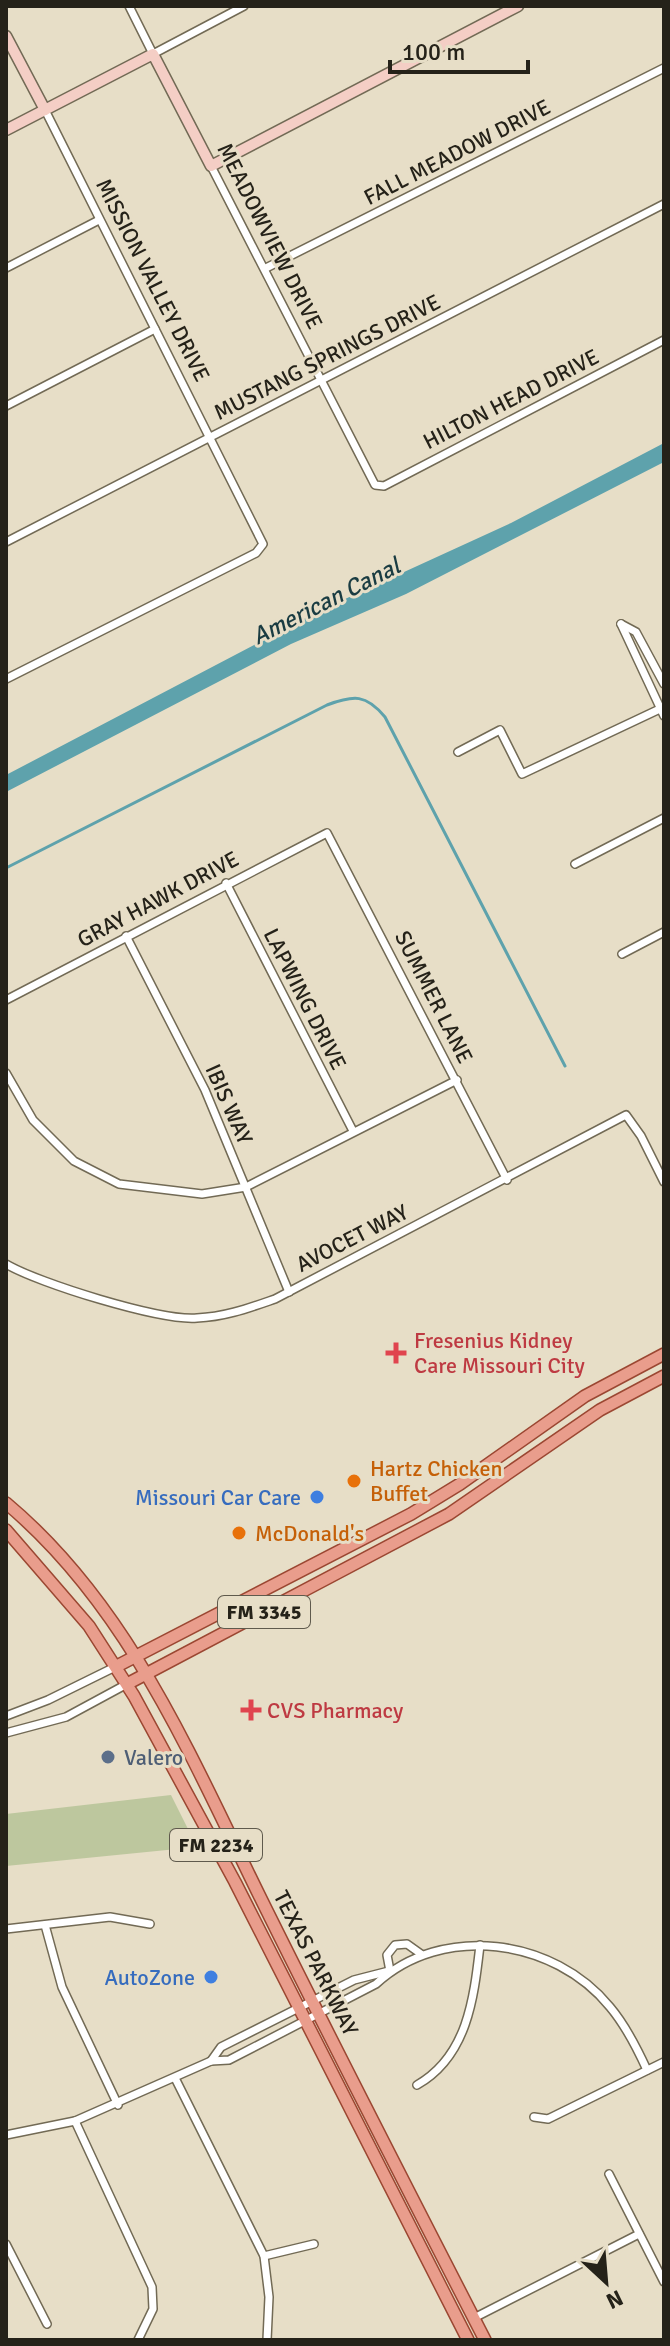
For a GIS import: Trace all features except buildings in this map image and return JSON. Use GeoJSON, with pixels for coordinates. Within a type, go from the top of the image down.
{"type":"FeatureCollection","features":[{"type":"Feature","properties":{"kind":"main road","name":"FM 3345"},"geometry":{"type":"LineString","coordinates":[[136,1656],[411,1514],[471,1477],[546,1422],[664,1354]]}},
{"type":"Feature","properties":{"kind":"main road","name":"FM 3345"},"geometry":{"type":"LineString","coordinates":[[146,1674],[421,1530],[478,1495],[558,1437],[664,1376]]}},
{"type":"Feature","properties":{"kind":"main road"},"geometry":{"type":"LineString","coordinates":[[546,1422],[558,1437]]}},
{"type":"Feature","properties":{"kind":"main road","name":"TEXAS PARKWAY"},"geometry":{"type":"LineString","coordinates":[[6,1503],[78,1575],[136,1656],[485,2340]]}},
{"type":"Feature","properties":{"kind":"main road"},"geometry":{"type":"LineString","coordinates":[[411,1514],[421,1530]]}},
{"type":"Feature","properties":{"kind":"main road","name":"TEXAS PARKWAY"},"geometry":{"type":"LineString","coordinates":[[6,1530],[70,1601],[117,1666],[306,2021],[468,2340]]}},
{"type":"Feature","properties":{"kind":"main road"},"geometry":{"type":"LineString","coordinates":[[306,1568],[316,1585]]}},
{"type":"Feature","properties":{"kind":"main road"},"geometry":{"type":"LineString","coordinates":[[117,1666],[136,1656]]}},
{"type":"Feature","properties":{"kind":"main road"},"geometry":{"type":"LineString","coordinates":[[127,1684],[146,1674]]}},
{"type":"Feature","properties":{"kind":"street","name":"MEADOWVIEW DRIVE"},"geometry":{"type":"LineString","coordinates":[[129,6],[375,485]]}},
{"type":"Feature","properties":{"kind":"street"},"geometry":{"type":"LineString","coordinates":[[6,130],[244,6]]}},
{"type":"Feature","properties":{"kind":"street"},"geometry":{"type":"LineString","coordinates":[[211,166],[518,6]]}},
{"type":"Feature","properties":{"kind":"street","name":"MISSION VALLEY DRIVE"},"geometry":{"type":"LineString","coordinates":[[6,36],[263,544],[256,553],[6,679]]}},
{"type":"Feature","properties":{"kind":"street","name":"FALL MEADOW DRIVE"},"geometry":{"type":"LineString","coordinates":[[266,268],[664,68]]}},
{"type":"Feature","properties":{"kind":"street","name":"MUSTANG SPRINGS DRIVE"},"geometry":{"type":"LineString","coordinates":[[6,542],[664,204]]}},
{"type":"Feature","properties":{"kind":"street"},"geometry":{"type":"LineString","coordinates":[[6,268],[99,220]]}},
{"type":"Feature","properties":{"kind":"street"},"geometry":{"type":"LineString","coordinates":[[6,406],[155,329]]}},
{"type":"Feature","properties":{"kind":"street","name":"HILTON HEAD DRIVE"},"geometry":{"type":"LineString","coordinates":[[375,485],[384,486],[664,340]]}},
{"type":"Feature","properties":{"kind":"street"},"geometry":{"type":"LineString","coordinates":[[458,752],[500,730],[522,774],[663,711],[621,624],[636,632],[664,684]]}},
{"type":"Feature","properties":{"kind":"street"},"geometry":{"type":"LineString","coordinates":[[575,864],[664,818]]}},
{"type":"Feature","properties":{"kind":"street","name":"GRAY HAWK DRIVE"},"geometry":{"type":"LineString","coordinates":[[6,1000],[327,833]]}},
{"type":"Feature","properties":{"kind":"street","name":"SUMMER LANE"},"geometry":{"type":"LineString","coordinates":[[327,833],[507,1180]]}},
{"type":"Feature","properties":{"kind":"street","name":"LAPWING DRIVE"},"geometry":{"type":"LineString","coordinates":[[226,883],[353,1131]]}},
{"type":"Feature","properties":{"kind":"street"},"geometry":{"type":"LineString","coordinates":[[622,954],[664,932]]}},
{"type":"Feature","properties":{"kind":"street","name":"IBIS WAY"},"geometry":{"type":"LineString","coordinates":[[126,936],[205,1090],[289,1292]]}},
{"type":"Feature","properties":{"kind":"street"},"geometry":{"type":"LineString","coordinates":[[6,1073],[33,1120],[51,1141],[98,1174],[119,1184],[175,1194],[246,1187],[457,1080]]}},
{"type":"Feature","properties":{"kind":"street","name":"AVOCET WAY"},"geometry":{"type":"LineString","coordinates":[[6,1264],[42,1282],[193,1319],[232,1314],[289,1292],[626,1115],[641,1136],[664,1182]]}},
{"type":"Feature","properties":{"kind":"street"},"geometry":{"type":"LineString","coordinates":[[6,1716],[48,1700],[117,1666]]}},
{"type":"Feature","properties":{"kind":"street"},"geometry":{"type":"LineString","coordinates":[[6,1733],[66,1717],[127,1684]]}},
{"type":"Feature","properties":{"kind":"street"},"geometry":{"type":"LineString","coordinates":[[6,1929],[110,1917],[150,1924]]}},
{"type":"Feature","properties":{"kind":"street"},"geometry":{"type":"LineString","coordinates":[[45,1925],[62,1987],[118,2105]]}},
{"type":"Feature","properties":{"kind":"street"},"geometry":{"type":"LineString","coordinates":[[390,1971],[387,1955],[395,1945],[407,1944],[421,1954]]}},
{"type":"Feature","properties":{"kind":"street"},"geometry":{"type":"LineString","coordinates":[[417,2085],[435,2075],[470,2017],[476,1995],[480,1945]]}},
{"type":"Feature","properties":{"kind":"street"},"geometry":{"type":"LineString","coordinates":[[6,2135],[75,2121],[118,2105],[211,2061],[229,2060],[376,1984],[390,1971],[421,1954],[480,1945],[541,1956],[569,1971],[610,2006],[647,2070]]}},
{"type":"Feature","properties":{"kind":"street"},"geometry":{"type":"LineString","coordinates":[[211,2061],[221,2047],[363,1977],[390,1971]]}},
{"type":"Feature","properties":{"kind":"street"},"geometry":{"type":"LineString","coordinates":[[534,2117],[548,2119],[664,2062]]}},
{"type":"Feature","properties":{"kind":"street"},"geometry":{"type":"LineString","coordinates":[[175,2078],[264,2256],[269,2297],[267,2340]]}},
{"type":"Feature","properties":{"kind":"street"},"geometry":{"type":"LineString","coordinates":[[75,2121],[152,2287],[153,2309],[138,2340]]}},
{"type":"Feature","properties":{"kind":"street"},"geometry":{"type":"LineString","coordinates":[[609,2174],[664,2282]]}},
{"type":"Feature","properties":{"kind":"street"},"geometry":{"type":"LineString","coordinates":[[474,2318],[639,2234]]}},
{"type":"Feature","properties":{"kind":"street"},"geometry":{"type":"LineString","coordinates":[[6,2244],[47,2324]]}},
{"type":"Feature","properties":{"kind":"street"},"geometry":{"type":"LineString","coordinates":[[264,2256],[314,2244]]}},
{"type":"Feature","properties":{"kind":"green space"},"geometry":{"type":"Polygon","coordinates":[[[171,1795],[197,1847],[6,1866],[6,1814],[171,1795]]]}},
{"type":"Feature","properties":{"kind":"water","name":"American Canal"},"geometry":{"type":"Polygon","coordinates":[[[664,443],[664,462],[406,594],[291,644],[6,792],[6,775],[321,610],[511,523],[664,443]]]}},
{"type":"Feature","properties":{"kind":"waterway"},"geometry":{"type":"LineString","coordinates":[[6,868],[327,705],[352,698],[365,700],[385,717],[565,1066]]}},
{"type":"Feature","properties":{"kind":"place","name":"Fresenius Kidney Care Missouri City"},"geometry":{"type":"Point","coordinates":[396,1353]}},
{"type":"Feature","properties":{"kind":"place","name":"Hartz Chicken Buffet"},"geometry":{"type":"Point","coordinates":[354,1481]}},
{"type":"Feature","properties":{"kind":"place","name":"Missouri Car Care"},"geometry":{"type":"Point","coordinates":[317,1497]}},
{"type":"Feature","properties":{"kind":"place","name":"McDonald's"},"geometry":{"type":"Point","coordinates":[239,1533]}},
{"type":"Feature","properties":{"kind":"place","name":"CVS Pharmacy"},"geometry":{"type":"Point","coordinates":[251,1710]}},
{"type":"Feature","properties":{"kind":"place","name":"Valero"},"geometry":{"type":"Point","coordinates":[108,1757]}},
{"type":"Feature","properties":{"kind":"place","name":"AutoZone"},"geometry":{"type":"Point","coordinates":[211,1977]}}]}
